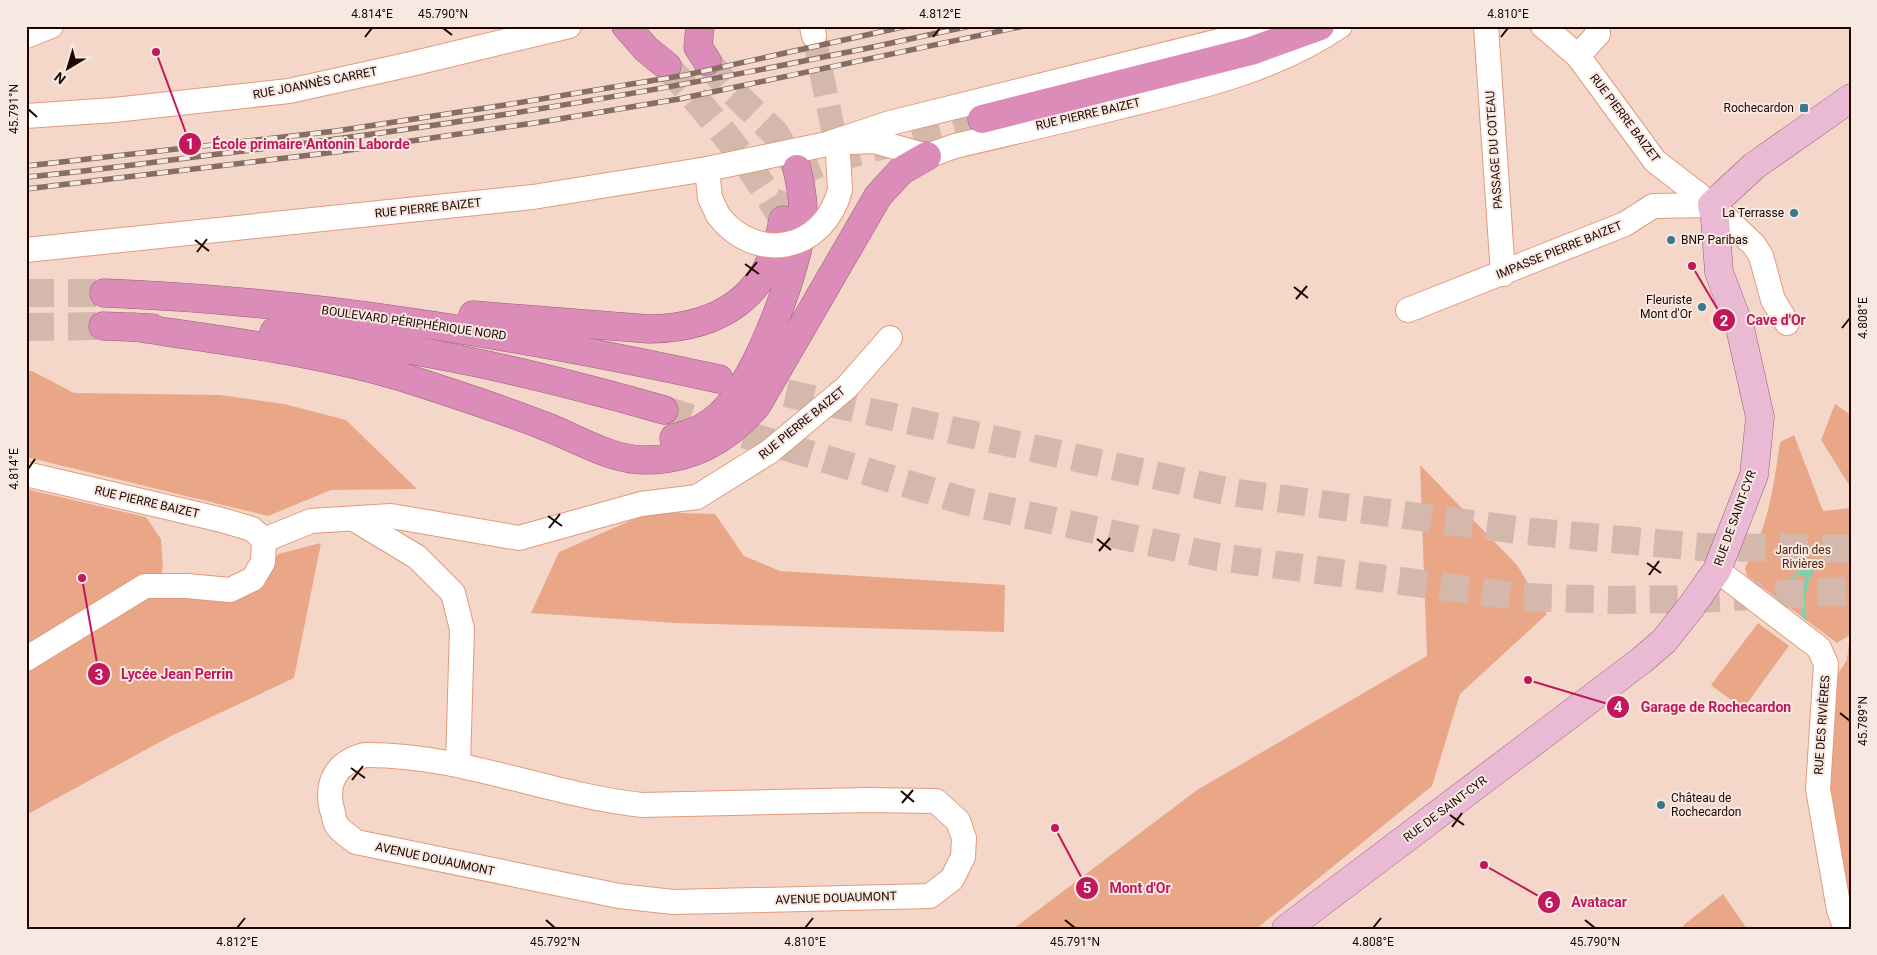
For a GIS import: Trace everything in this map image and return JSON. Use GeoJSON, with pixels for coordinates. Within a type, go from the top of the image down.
{"type":"FeatureCollection","features":[{"type":"Feature","properties":{"kind":"highway"},"geometry":{"type":"LineString","coordinates":[[626,26],[646,49],[667,66]]}},
{"type":"Feature","properties":{"kind":"highway"},"geometry":{"type":"LineString","coordinates":[[982,119],[1251,52],[1320,26]]}},
{"type":"Feature","properties":{"kind":"highway"},"geometry":{"type":"LineString","coordinates":[[134,327],[291,351],[400,377],[543,425],[605,452],[643,460],[684,455],[721,439],[738,426],[757,405],[872,204],[896,176],[912,164],[928,156]]}},
{"type":"Feature","properties":{"kind":"highway"},"geometry":{"type":"LineString","coordinates":[[543,425],[614,440],[658,442],[695,432],[723,413],[751,373],[790,278],[804,206],[797,169]]}},
{"type":"Feature","properties":{"kind":"highway"},"geometry":{"type":"LineString","coordinates":[[254,303],[313,304],[649,329],[690,325],[721,314],[736,305],[755,285],[773,258],[783,220]]}},
{"type":"Feature","properties":{"kind":"highway","name":"BOULEVARD PÉRIPHÉRIQUE NORD"},"geometry":{"type":"LineString","coordinates":[[104,293],[181,296],[254,303],[444,326],[609,355],[719,379]]}},
{"type":"Feature","properties":{"kind":"highway","name":"BOULEVARD PÉRIPHÉRIQUE NORD"},"geometry":{"type":"LineString","coordinates":[[103,326],[267,332],[412,349],[523,372],[664,410]]}},
{"type":"Feature","properties":{"kind":"main road"},"geometry":{"type":"LineString","coordinates":[[1712,205],[1749,170],[1851,98]]}},
{"type":"Feature","properties":{"kind":"main road","name":"RUE DE SAINT-CYR"},"geometry":{"type":"LineString","coordinates":[[1286,929],[1642,660],[1664,641],[1692,607],[1717,570],[1754,475],[1760,416],[1740,328],[1720,272],[1716,219],[1712,205]]}},
{"type":"Feature","properties":{"kind":"street"},"geometry":{"type":"LineString","coordinates":[[26,36],[51,26]]}},
{"type":"Feature","properties":{"kind":"street","name":"RUE JOANNÈS CARRET"},"geometry":{"type":"LineString","coordinates":[[26,116],[114,110],[289,91],[569,26]]}},
{"type":"Feature","properties":{"kind":"street","name":"RUE PIERRE BAIZET"},"geometry":{"type":"LineString","coordinates":[[832,149],[890,123],[1279,26]]}},
{"type":"Feature","properties":{"kind":"street","name":"RUE PIERRE BAIZET"},"geometry":{"type":"LineString","coordinates":[[26,250],[533,197],[874,141],[928,156],[955,146],[1210,85],[1266,64],[1323,38],[1340,26]]}},
{"type":"Feature","properties":{"kind":"street","name":"PASSAGE DU COTEAU"},"geometry":{"type":"LineString","coordinates":[[1486,26],[1502,274]]}},
{"type":"Feature","properties":{"kind":"street","name":"RUE PIERRE BAIZET"},"geometry":{"type":"LineString","coordinates":[[1543,26],[1578,56],[1655,161],[1712,205],[1754,245],[1761,256],[1773,300],[1787,323]]}},
{"type":"Feature","properties":{"kind":"street"},"geometry":{"type":"LineString","coordinates":[[1578,56],[1598,34],[1597,26]]}},
{"type":"Feature","properties":{"kind":"street"},"geometry":{"type":"LineString","coordinates":[[707,169],[710,198],[718,215],[731,230],[753,243],[771,246],[788,244],[803,239],[818,229],[834,208],[840,190],[832,149]]}},
{"type":"Feature","properties":{"kind":"street","name":"IMPASSE PIERRE BAIZET"},"geometry":{"type":"LineString","coordinates":[[1408,310],[1624,224],[1653,206],[1712,205]]}},
{"type":"Feature","properties":{"kind":"street","name":"RUE PIERRE BAIZET"},"geometry":{"type":"LineString","coordinates":[[26,474],[222,520],[252,529],[264,540],[311,520],[391,516],[519,538],[641,504],[697,497],[769,452],[847,387],[890,338]]}},
{"type":"Feature","properties":{"kind":"street"},"geometry":{"type":"LineString","coordinates":[[354,519],[417,557],[453,593],[462,629],[458,764]]}},
{"type":"Feature","properties":{"kind":"street"},"geometry":{"type":"LineString","coordinates":[[26,659],[145,586],[187,586],[230,590],[253,579],[263,562],[264,540]]}},
{"type":"Feature","properties":{"kind":"street","name":"RUE DES RIVIÈRES"},"geometry":{"type":"LineString","coordinates":[[1717,570],[1819,648],[1826,664],[1818,789],[1840,910],[1846,929]]}},
{"type":"Feature","properties":{"kind":"street","name":"AVENUE DOUAUMONT"},"geometry":{"type":"LineString","coordinates":[[365,755],[399,755],[458,764],[607,801],[642,805],[866,800],[936,801],[958,821],[964,838],[963,857],[952,879],[930,896],[673,902],[619,896],[356,842],[337,826],[329,800],[330,786],[336,773],[351,759],[365,755]]}},
{"type":"Feature","properties":{"kind":"green space"},"geometry":{"type":"Polygon","coordinates":[[[26,371],[32,371],[74,393],[220,395],[284,404],[346,420],[417,489],[331,490],[268,516],[26,457],[26,371]]]}},
{"type":"Feature","properties":{"kind":"green space"},"geometry":{"type":"Polygon","coordinates":[[[1835,404],[1851,415],[1851,488],[1821,440],[1835,404]]]}},
{"type":"Feature","properties":{"kind":"green space","name":"Jardin des Rivières"},"geometry":{"type":"Polygon","coordinates":[[[1794,435],[1823,511],[1851,508],[1851,914],[1831,817],[1831,684],[1847,660],[1850,635],[1837,643],[1747,576],[1745,568],[1765,521],[1780,442],[1794,435]]]}},
{"type":"Feature","properties":{"kind":"green space"},"geometry":{"type":"Polygon","coordinates":[[[1420,465],[1517,565],[1547,614],[1460,694],[1432,786],[1256,929],[1013,929],[1197,790],[1427,656],[1420,465]]]}},
{"type":"Feature","properties":{"kind":"green space"},"geometry":{"type":"Polygon","coordinates":[[[26,489],[146,517],[161,539],[163,567],[157,594],[229,602],[258,588],[278,554],[321,543],[294,678],[171,736],[26,815],[26,489]]]}},
{"type":"Feature","properties":{"kind":"green space"},"geometry":{"type":"Polygon","coordinates":[[[650,512],[715,514],[744,556],[780,571],[1005,585],[1004,632],[676,623],[531,613],[559,552],[650,512]]]}},
{"type":"Feature","properties":{"kind":"green space"},"geometry":{"type":"Polygon","coordinates":[[[1758,623],[1789,646],[1743,709],[1711,685],[1758,623]]]}},
{"type":"Feature","properties":{"kind":"green space"},"geometry":{"type":"Polygon","coordinates":[[[1723,894],[1747,929],[1681,929],[1685,924],[1723,894]]]}},
{"type":"Feature","properties":{"kind":"shaded area"},"geometry":{"type":"Polygon","coordinates":[[[1812,558],[1816,559],[1819,564],[1808,583],[1805,607],[1807,621],[1802,617],[1801,613],[1805,576],[1797,576],[1777,598],[1773,595],[1812,558]]]}},
{"type":"Feature","properties":{"kind":"tunnel"},"geometry":{"type":"LineString","coordinates":[[814,36],[838,154]]}},
{"type":"Feature","properties":{"kind":"tunnel"},"geometry":{"type":"LineString","coordinates":[[707,61],[730,89],[775,133],[797,169]]}},
{"type":"Feature","properties":{"kind":"tunnel"},"geometry":{"type":"LineString","coordinates":[[667,66],[744,159],[783,220]]}},
{"type":"Feature","properties":{"kind":"tunnel"},"geometry":{"type":"LineString","coordinates":[[783,220],[794,186],[808,168],[832,159],[982,119]]}},
{"type":"Feature","properties":{"kind":"tunnel"},"geometry":{"type":"LineString","coordinates":[[26,293],[104,293]]}},
{"type":"Feature","properties":{"kind":"tunnel"},"geometry":{"type":"LineString","coordinates":[[26,327],[103,326]]}},
{"type":"Feature","properties":{"kind":"tunnel"},"geometry":{"type":"LineString","coordinates":[[745,384],[1230,492],[1525,531],[1700,547],[1851,549]]}},
{"type":"Feature","properties":{"kind":"tunnel"},"geometry":{"type":"LineString","coordinates":[[664,410],[964,501],[1218,557],[1523,597],[1615,600],[1698,599],[1851,591]]}},
{"type":"Feature","properties":{"kind":"railway"},"geometry":{"type":"LineString","coordinates":[[26,166],[336,131],[505,105],[686,75],[907,26]]}},
{"type":"Feature","properties":{"kind":"railway"},"geometry":{"type":"LineString","coordinates":[[26,177],[320,141],[507,114],[785,65],[970,26]]}},
{"type":"Feature","properties":{"kind":"railway"},"geometry":{"type":"LineString","coordinates":[[26,189],[336,152],[541,122],[679,99],[1024,26]]}},
{"type":"Feature","properties":{"kind":"place","name":"École primaire Antonin Laborde"},"geometry":{"type":"Point","coordinates":[156,52]}},
{"type":"Feature","properties":{"kind":"place","name":"Rochecardon"},"geometry":{"type":"Point","coordinates":[1804,108]}},
{"type":"Feature","properties":{"kind":"place","name":"La Terrasse"},"geometry":{"type":"Point","coordinates":[1794,213]}},
{"type":"Feature","properties":{"kind":"place","name":"BNP Paribas"},"geometry":{"type":"Point","coordinates":[1671,240]}},
{"type":"Feature","properties":{"kind":"place","name":"Cave d'Or"},"geometry":{"type":"Point","coordinates":[1692,266]}},
{"type":"Feature","properties":{"kind":"place","name":"Fleuriste Mont d'Or"},"geometry":{"type":"Point","coordinates":[1702,307]}},
{"type":"Feature","properties":{"kind":"place","name":"Lycée Jean Perrin"},"geometry":{"type":"Point","coordinates":[82,578]}},
{"type":"Feature","properties":{"kind":"place","name":"Garage de Rochecardon"},"geometry":{"type":"Point","coordinates":[1528,680]}},
{"type":"Feature","properties":{"kind":"place","name":"Château de Rochecardon"},"geometry":{"type":"Point","coordinates":[1661,805]}},
{"type":"Feature","properties":{"kind":"place","name":"Mont d'Or"},"geometry":{"type":"Point","coordinates":[1055,828]}},
{"type":"Feature","properties":{"kind":"place","name":"Avatacar"},"geometry":{"type":"Point","coordinates":[1484,865]}}]}
